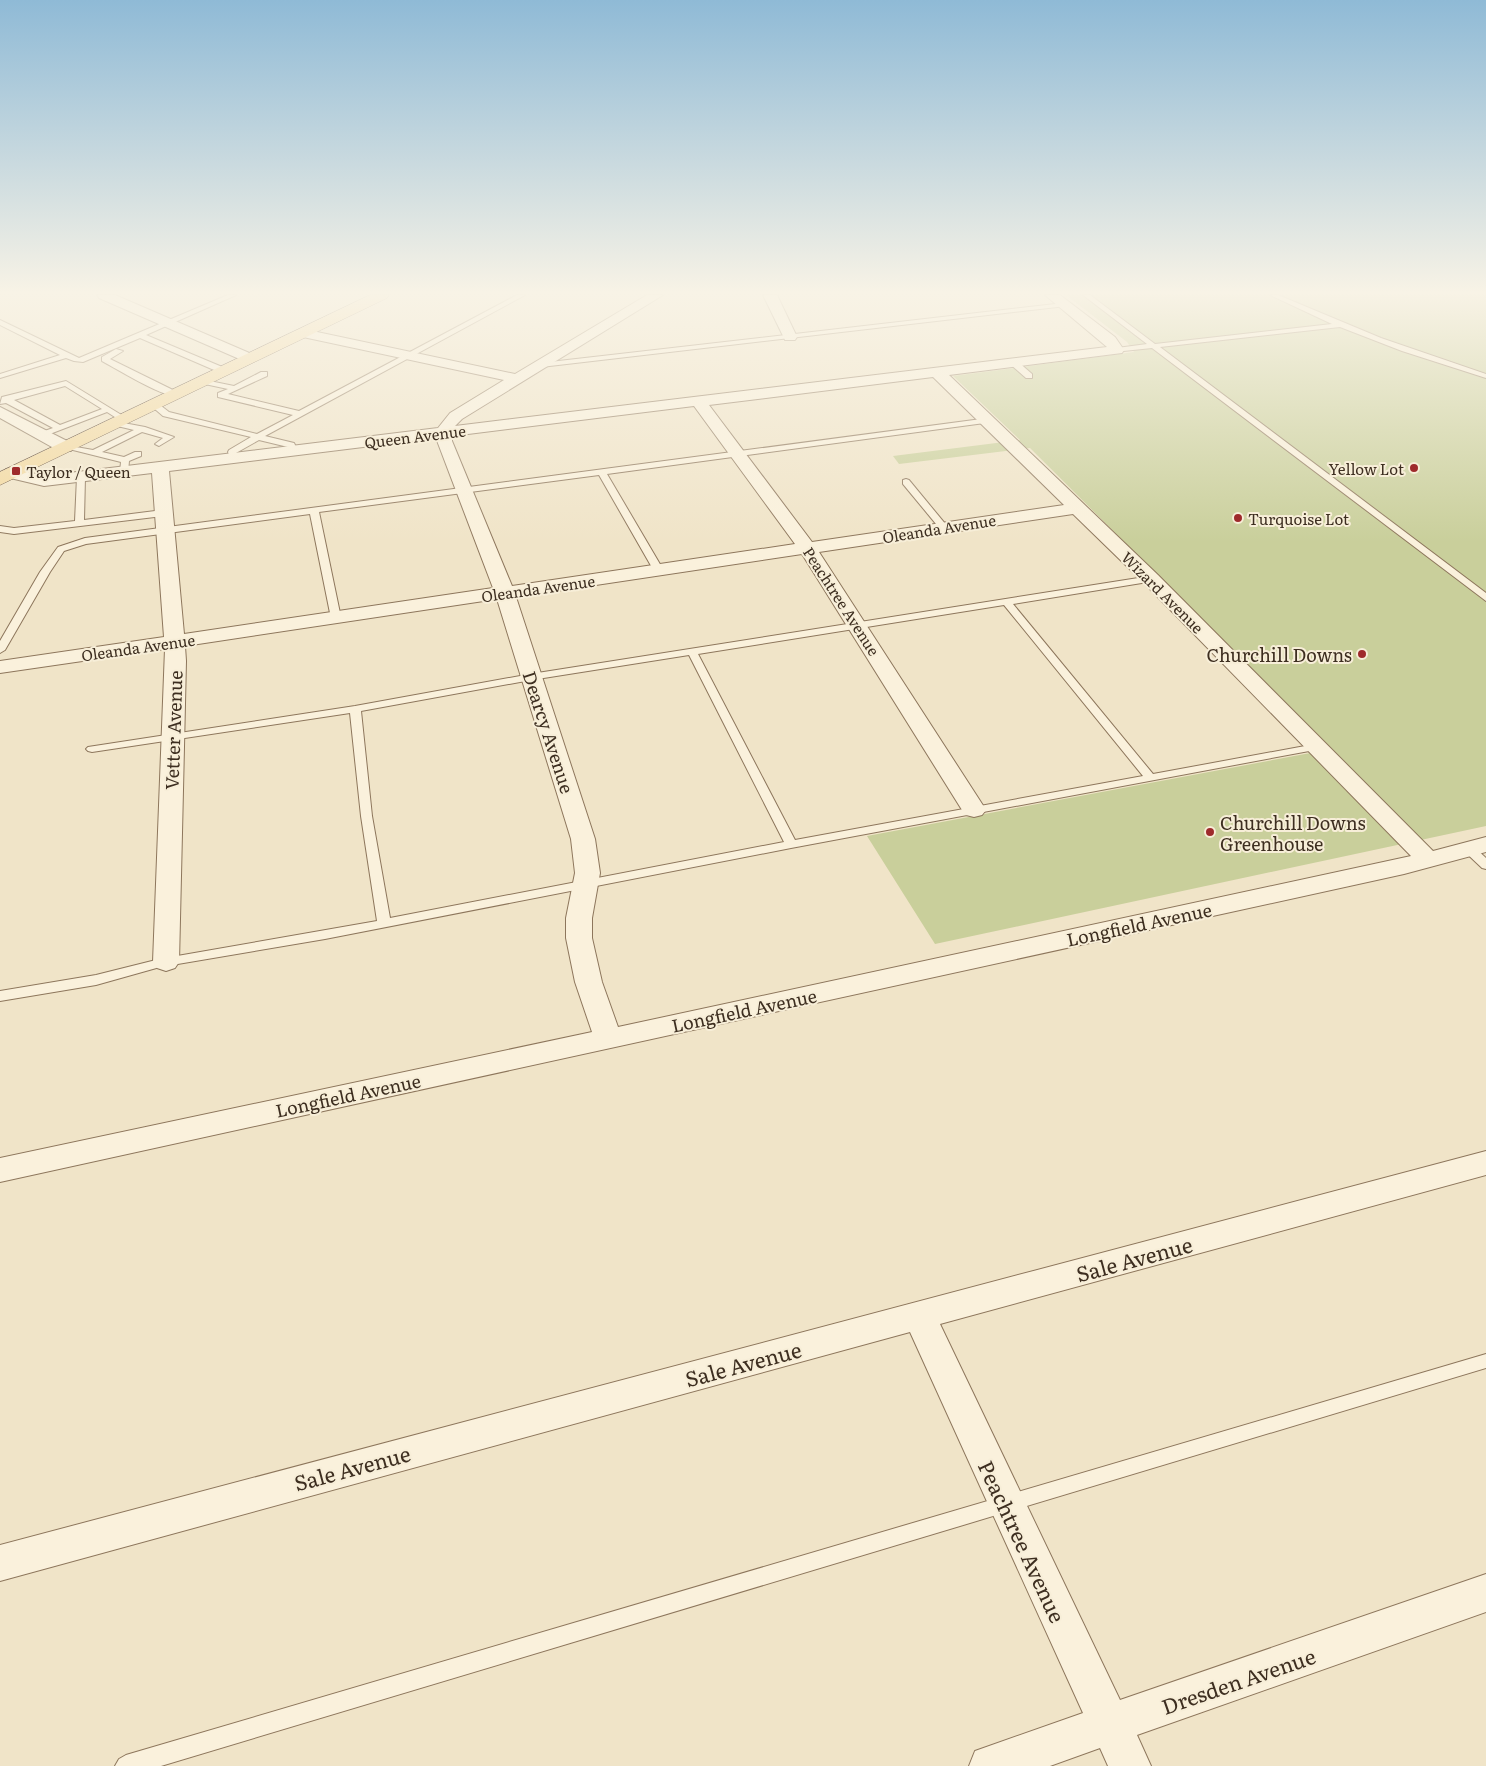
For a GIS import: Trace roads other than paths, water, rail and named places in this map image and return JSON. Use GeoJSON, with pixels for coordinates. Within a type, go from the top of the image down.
{"type":"FeatureCollection","features":[{"type":"Feature","properties":{"kind":"main road"},"geometry":{"type":"LineString","coordinates":[[6,476],[65,447],[116,417],[153,404],[208,377]]}},
{"type":"Feature","properties":{"kind":"street"},"geometry":{"type":"LineString","coordinates":[[512,377],[519,379]]}},
{"type":"Feature","properties":{"kind":"street","name":"Queen Avenue"},"geometry":{"type":"LineString","coordinates":[[6,476],[44,481],[82,477],[124,466],[160,468],[885,377]]}},
{"type":"Feature","properties":{"kind":"street","name":"Wizard Avenue"},"geometry":{"type":"LineString","coordinates":[[943,377],[1151,579],[1428,860]]}},
{"type":"Feature","properties":{"kind":"street"},"geometry":{"type":"LineString","coordinates":[[444,432],[445,425],[456,416],[519,379]]}},
{"type":"Feature","properties":{"kind":"street","name":"Peachtree Avenue"},"geometry":{"type":"LineString","coordinates":[[698,401],[808,549],[974,810]]}},
{"type":"Feature","properties":{"kind":"street"},"geometry":{"type":"LineString","coordinates":[[2,403],[42,435],[65,447]]}},
{"type":"Feature","properties":{"kind":"street","name":"Dearcy Avenue"},"geometry":{"type":"LineString","coordinates":[[444,432],[444,441],[505,594],[582,839],[588,864],[578,922],[581,952],[609,1039]]}},
{"type":"Feature","properties":{"kind":"street","name":"Vetter Avenue"},"geometry":{"type":"LineString","coordinates":[[160,468],[176,661],[166,962]]}},
{"type":"Feature","properties":{"kind":"street","name":"Oleanda Avenue"},"geometry":{"type":"LineString","coordinates":[[0,667],[505,594],[1077,508]]}},
{"type":"Feature","properties":{"kind":"street","name":"Longfield Avenue"},"geometry":{"type":"LineString","coordinates":[[0,1170],[1428,860],[1477,846]]}},
{"type":"Feature","properties":{"kind":"street","name":"Sale Avenue"},"geometry":{"type":"LineString","coordinates":[[0,1563],[1486,1163]]}},
{"type":"Feature","properties":{"kind":"street","name":"Peachtree Avenue"},"geometry":{"type":"LineString","coordinates":[[919,1316],[1130,1766]]}},
{"type":"Feature","properties":{"kind":"street","name":"Dresden Avenue"},"geometry":{"type":"LineString","coordinates":[[990,1766],[1486,1593]]}},
{"type":"Feature","properties":{"kind":"lane"},"geometry":{"type":"LineString","coordinates":[[139,377],[174,394]]}},
{"type":"Feature","properties":{"kind":"lane"},"geometry":{"type":"LineString","coordinates":[[257,377],[221,395],[301,414]]}},
{"type":"Feature","properties":{"kind":"lane"},"geometry":{"type":"LineString","coordinates":[[234,459],[232,452],[236,448],[368,377]]}},
{"type":"Feature","properties":{"kind":"lane"},"geometry":{"type":"LineString","coordinates":[[1195,377],[1486,598]]}},
{"type":"Feature","properties":{"kind":"lane"},"geometry":{"type":"LineString","coordinates":[[203,380],[235,388]]}},
{"type":"Feature","properties":{"kind":"lane"},"geometry":{"type":"LineString","coordinates":[[2,403],[66,383],[116,417],[142,430],[170,437],[159,444]]}},
{"type":"Feature","properties":{"kind":"lane"},"geometry":{"type":"LineString","coordinates":[[2,403],[60,428]]}},
{"type":"Feature","properties":{"kind":"lane"},"geometry":{"type":"LineString","coordinates":[[153,404],[166,414],[292,445],[294,451]]}},
{"type":"Feature","properties":{"kind":"lane"},"geometry":{"type":"LineString","coordinates":[[42,435],[60,428],[116,417]]}},
{"type":"Feature","properties":{"kind":"lane"},"geometry":{"type":"LineString","coordinates":[[0,530],[14,531],[79,522],[164,522],[314,511],[989,420]]}},
{"type":"Feature","properties":{"kind":"lane"},"geometry":{"type":"LineString","coordinates":[[94,453],[142,430]]}},
{"type":"Feature","properties":{"kind":"lane"},"geometry":{"type":"LineString","coordinates":[[144,440],[156,433]]}},
{"type":"Feature","properties":{"kind":"lane"},"geometry":{"type":"LineString","coordinates":[[65,447],[111,457],[124,466],[138,454]]}},
{"type":"Feature","properties":{"kind":"lane"},"geometry":{"type":"LineString","coordinates":[[111,457],[124,450]]}},
{"type":"Feature","properties":{"kind":"lane"},"geometry":{"type":"LineString","coordinates":[[602,472],[659,571]]}},
{"type":"Feature","properties":{"kind":"lane"},"geometry":{"type":"LineString","coordinates":[[79,522],[82,477]]}},
{"type":"Feature","properties":{"kind":"lane"},"geometry":{"type":"LineString","coordinates":[[906,482],[944,528]]}},
{"type":"Feature","properties":{"kind":"lane"},"geometry":{"type":"LineString","coordinates":[[314,511],[336,618]]}},
{"type":"Feature","properties":{"kind":"lane"},"geometry":{"type":"LineString","coordinates":[[0,650],[45,572],[61,549],[84,541],[164,522]]}},
{"type":"Feature","properties":{"kind":"lane"},"geometry":{"type":"LineString","coordinates":[[92,749],[355,709],[531,677],[1151,579]]}},
{"type":"Feature","properties":{"kind":"lane"},"geometry":{"type":"LineString","coordinates":[[1006,602],[1150,777]]}},
{"type":"Feature","properties":{"kind":"lane"},"geometry":{"type":"LineString","coordinates":[[692,651],[791,844]]}},
{"type":"Feature","properties":{"kind":"lane"},"geometry":{"type":"LineString","coordinates":[[355,709],[363,789],[375,875],[384,922]]}},
{"type":"Feature","properties":{"kind":"lane"},"geometry":{"type":"LineString","coordinates":[[0,996],[96,980],[166,962],[325,935],[791,844],[1316,747]]}},
{"type":"Feature","properties":{"kind":"lane"},"geometry":{"type":"LineString","coordinates":[[1477,846],[1486,865]]}},
{"type":"Feature","properties":{"kind":"lane"},"geometry":{"type":"LineString","coordinates":[[126,1766],[1486,1361]]}},
{"type":"Feature","properties":{"kind":"place","name":"Yellow Lot"},"geometry":{"type":"Point","coordinates":[1414,468]}},
{"type":"Feature","properties":{"kind":"place","name":"Taylor / Queen"},"geometry":{"type":"Point","coordinates":[16,471]}},
{"type":"Feature","properties":{"kind":"place","name":"Turquoise Lot"},"geometry":{"type":"Point","coordinates":[1238,518]}},
{"type":"Feature","properties":{"kind":"place","name":"Churchill Downs"},"geometry":{"type":"Point","coordinates":[1362,654]}},
{"type":"Feature","properties":{"kind":"place","name":"Churchill Downs Greenhouse"},"geometry":{"type":"Point","coordinates":[1210,832]}}]}
